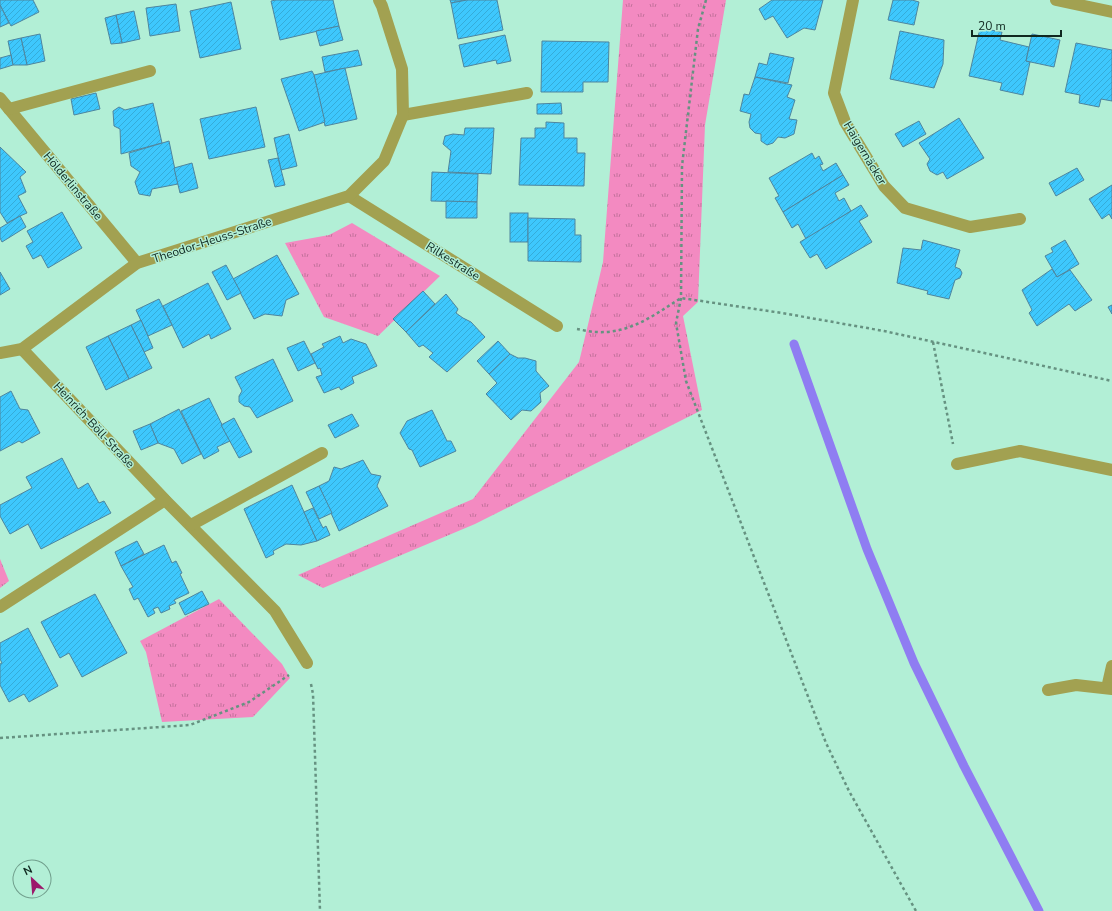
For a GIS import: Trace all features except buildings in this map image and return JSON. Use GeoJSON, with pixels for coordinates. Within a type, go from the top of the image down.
{"type":"FeatureCollection","features":[{"type":"Feature","properties":{"kind":"street","name":"Theodor-Heuss-Straße"},"geometry":{"type":"LineString","coordinates":[[0,353],[22,349],[137,264],[349,196],[384,161],[403,115],[402,69],[379,0]]}},
{"type":"Feature","properties":{"kind":"street","name":"Haigernäcker"},"geometry":{"type":"LineString","coordinates":[[853,0],[834,93],[845,122],[884,186],[905,208],[970,226],[1020,219]]}},
{"type":"Feature","properties":{"kind":"street"},"geometry":{"type":"LineString","coordinates":[[1056,0],[1112,12]]}},
{"type":"Feature","properties":{"kind":"street"},"geometry":{"type":"LineString","coordinates":[[9,109],[150,71]]}},
{"type":"Feature","properties":{"kind":"street"},"geometry":{"type":"LineString","coordinates":[[403,115],[527,93]]}},
{"type":"Feature","properties":{"kind":"street","name":"Hölderlinstraße"},"geometry":{"type":"LineString","coordinates":[[0,98],[137,264]]}},
{"type":"Feature","properties":{"kind":"street","name":"Rilkestraße"},"geometry":{"type":"LineString","coordinates":[[349,196],[557,326]]}},
{"type":"Feature","properties":{"kind":"street","name":"Heinrich-Böll-Straße"},"geometry":{"type":"LineString","coordinates":[[22,349],[165,500],[275,611],[307,663]]}},
{"type":"Feature","properties":{"kind":"street"},"geometry":{"type":"LineString","coordinates":[[957,464],[1020,451],[1112,470]]}},
{"type":"Feature","properties":{"kind":"street"},"geometry":{"type":"LineString","coordinates":[[191,525],[322,454]]}},
{"type":"Feature","properties":{"kind":"street"},"geometry":{"type":"LineString","coordinates":[[0,607],[165,500]]}},
{"type":"Feature","properties":{"kind":"street"},"geometry":{"type":"LineString","coordinates":[[1048,690],[1076,685],[1110,689],[1112,666]]}},
{"type":"Feature","properties":{"kind":"path"},"geometry":{"type":"LineString","coordinates":[[706,0],[698,29],[682,166],[681,298],[676,324],[686,381],[826,743],[849,791],[916,911]]}},
{"type":"Feature","properties":{"kind":"path"},"geometry":{"type":"LineString","coordinates":[[557,326],[596,332],[626,328],[643,322],[681,298],[782,313],[884,331],[1112,381]]}},
{"type":"Feature","properties":{"kind":"path"},"geometry":{"type":"LineString","coordinates":[[933,342],[957,464]]}},
{"type":"Feature","properties":{"kind":"path"},"geometry":{"type":"LineString","coordinates":[[0,738],[190,725],[249,702],[307,663],[313,694],[320,911]]}},
{"type":"Feature","properties":{"kind":"green space"},"geometry":{"type":"Polygon","coordinates":[[[623,0],[726,0],[705,125],[698,302],[683,316],[702,410],[475,524],[323,588],[298,575],[473,499],[579,362],[603,262],[623,0]]]}},
{"type":"Feature","properties":{"kind":"green space"},"geometry":{"type":"Polygon","coordinates":[[[352,223],[440,276],[378,336],[324,317],[285,243],[329,235],[352,223]]]}},
{"type":"Feature","properties":{"kind":"green space"},"geometry":{"type":"Polygon","coordinates":[[[0,559],[9,581],[0,588],[0,559]]]}},
{"type":"Feature","properties":{"kind":"green space"},"geometry":{"type":"Polygon","coordinates":[[[219,599],[282,664],[290,678],[253,717],[162,722],[146,652],[140,641],[219,599]]]}},
{"type":"Feature","properties":{"kind":"waterway"},"geometry":{"type":"LineString","coordinates":[[794,344],[867,549],[914,663],[964,766],[1039,911]]}}]}
